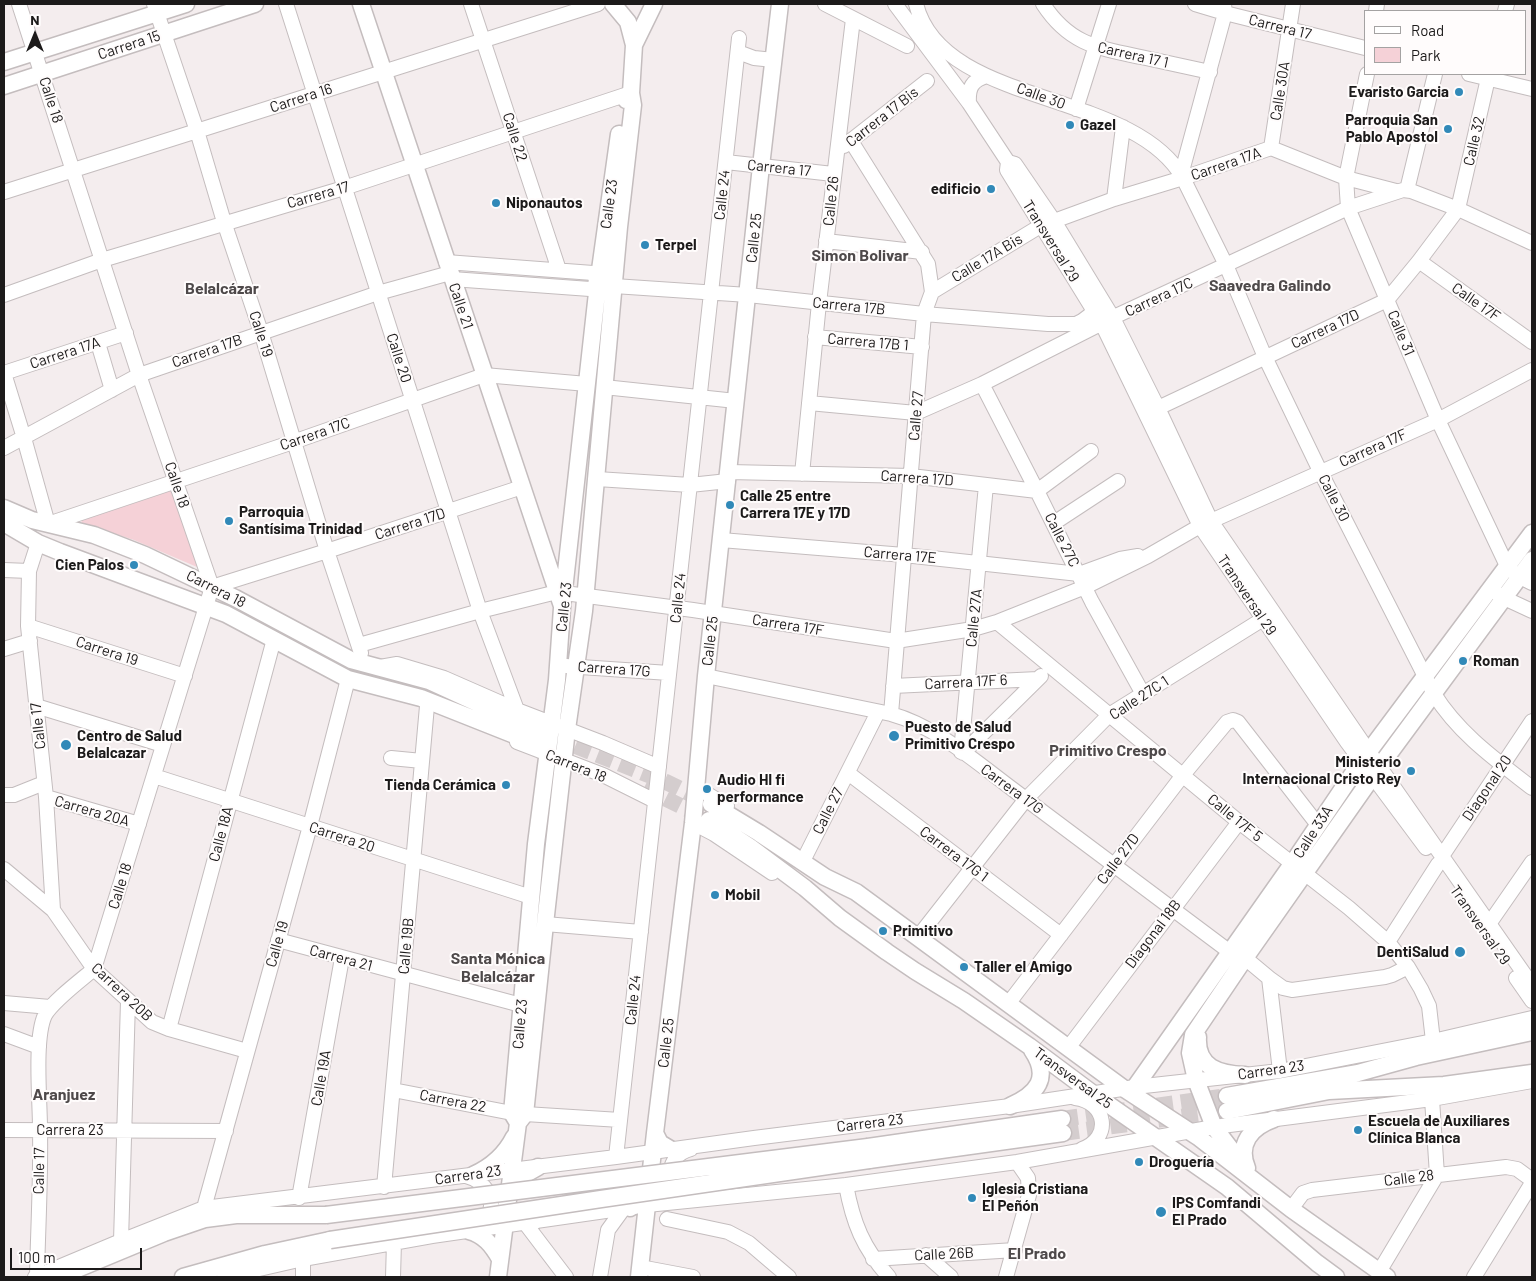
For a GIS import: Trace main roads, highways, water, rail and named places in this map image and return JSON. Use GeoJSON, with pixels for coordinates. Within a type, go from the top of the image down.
{"type":"FeatureCollection","features":[{"type":"Feature","properties":{"kind":"main road","name":"Carrera 15"},"geometry":{"type":"LineString","coordinates":[[4,62],[156,8],[186,4]]}},
{"type":"Feature","properties":{"kind":"main road","name":"Carrera 15"},"geometry":{"type":"LineString","coordinates":[[4,86],[255,4]]}},
{"type":"Feature","properties":{"kind":"main road","name":"Calle 21"},"geometry":{"type":"LineString","coordinates":[[361,4],[484,375],[561,598]]}},
{"type":"Feature","properties":{"kind":"main road"},"geometry":{"type":"LineString","coordinates":[[613,4],[628,22],[634,45]]}},
{"type":"Feature","properties":{"kind":"main road","name":"Calle 25"},"geometry":{"type":"LineString","coordinates":[[640,1272],[693,822],[706,676],[780,4]]}},
{"type":"Feature","properties":{"kind":"main road","name":"Calle 23"},"geometry":{"type":"LineString","coordinates":[[498,1277],[585,595],[597,479],[604,387],[606,285],[623,104],[631,93],[634,45],[650,10]]}},
{"type":"Feature","properties":{"kind":"main road","name":"Calle 23"},"geometry":{"type":"LineString","coordinates":[[518,1121],[521,1005],[538,832],[541,737],[558,665],[561,598],[587,384],[606,285]]}},
{"type":"Feature","properties":{"kind":"main road","name":"Carrera 18"},"geometry":{"type":"LineString","coordinates":[[4,508],[48,524],[94,535],[145,555],[235,598],[339,655],[438,685],[541,737]]}},
{"type":"Feature","properties":{"kind":"main road","name":"Carrera 18"},"geometry":{"type":"LineString","coordinates":[[4,523],[38,542],[226,614],[352,680],[421,698],[541,737]]}},
{"type":"Feature","properties":{"kind":"main road","name":"Calle 33A"},"geometry":{"type":"LineString","coordinates":[[1520,576],[1532,533]]}},
{"type":"Feature","properties":{"kind":"main road","name":"Calle 33A"},"geometry":{"type":"LineString","coordinates":[[1298,868],[1318,825],[1365,757],[1425,677],[1498,594],[1520,576],[1532,560]]}},
{"type":"Feature","properties":{"kind":"main road","name":"Calle 33A"},"geometry":{"type":"LineString","coordinates":[[1129,1088],[1238,955],[1298,868],[1376,772],[1434,694],[1498,594]]}},
{"type":"Feature","properties":{"kind":"main road","name":"Transversal 25"},"geometry":{"type":"LineString","coordinates":[[1336,1277],[1227,1187],[1092,1093],[1029,1046],[964,1001],[915,971],[840,918],[750,847],[710,812],[759,833],[816,872],[856,892],[1068,1048],[1190,1131],[1376,1276]]}},
{"type":"Feature","properties":{"kind":"main road"},"geometry":{"type":"LineString","coordinates":[[538,832],[557,816]]}},
{"type":"Feature","properties":{"kind":"main road","name":"Calle 33A"},"geometry":{"type":"LineString","coordinates":[[1196,1080],[1190,1045],[1193,1035],[1204,1021],[1238,955]]}},
{"type":"Feature","properties":{"kind":"main road"},"geometry":{"type":"LineString","coordinates":[[1204,1021],[1199,1030],[1198,1040],[1199,1050],[1203,1059],[1211,1068],[1220,1073],[1245,1075]]}},
{"type":"Feature","properties":{"kind":"main road","name":"Carrera 23"},"geometry":{"type":"LineString","coordinates":[[1527,1036],[1416,1057],[1358,1073],[1227,1103],[1328,1091],[1444,1086],[1530,1075]]}},
{"type":"Feature","properties":{"kind":"main road"},"geometry":{"type":"LineString","coordinates":[[1010,1106],[1030,1095],[1037,1088],[1040,1081],[1039,1063],[1029,1046]]}},
{"type":"Feature","properties":{"kind":"main road","name":"Transversal 25"},"geometry":{"type":"LineString","coordinates":[[1196,1080],[1214,1127],[1259,1183]]}},
{"type":"Feature","properties":{"kind":"main road"},"geometry":{"type":"LineString","coordinates":[[1247,1170],[1243,1156],[1245,1142],[1253,1131],[1274,1119]]}},
{"type":"Feature","properties":{"kind":"main road"},"geometry":{"type":"LineString","coordinates":[[469,1175],[493,1163],[506,1150],[518,1121]]}},
{"type":"Feature","properties":{"kind":"main road","name":"Carrera 23"},"geometry":{"type":"LineString","coordinates":[[183,1277],[265,1254],[330,1240],[868,1154],[1062,1126]]}},
{"type":"Feature","properties":{"kind":"main road"},"geometry":{"type":"LineString","coordinates":[[655,1133],[661,1144],[670,1149]]}},
{"type":"Feature","properties":{"kind":"main road","name":"Carrera 23"},"geometry":{"type":"LineString","coordinates":[[58,1277],[204,1214],[326,1215],[868,1154]]}},
{"type":"Feature","properties":{"kind":"main road"},"geometry":{"type":"LineString","coordinates":[[509,1189],[524,1175],[538,1167]]}},
{"type":"Feature","properties":{"kind":"main road"},"geometry":{"type":"LineString","coordinates":[[627,1208],[648,1200]]}},
{"type":"Feature","properties":{"kind":"main road"},"geometry":{"type":"LineString","coordinates":[[506,1206],[516,1215],[529,1222]]}},
{"type":"Feature","properties":{"kind":"main road"},"geometry":{"type":"LineString","coordinates":[[470,1230],[484,1238],[494,1248],[500,1259]]}},
{"type":"Feature","properties":{"kind":"tunnel"},"geometry":{"type":"LineString","coordinates":[[553,737],[666,782],[707,802]]}},
{"type":"Feature","properties":{"kind":"tunnel"},"geometry":{"type":"LineString","coordinates":[[644,788],[705,818]]}},
{"type":"Feature","properties":{"kind":"tunnel"},"geometry":{"type":"LineString","coordinates":[[1062,1119],[1227,1096]]}},
{"type":"Feature","properties":{"kind":"tunnel"},"geometry":{"type":"LineString","coordinates":[[1063,1133],[1222,1111]]}},
{"type":"Feature","properties":{"kind":"place","name":"Evaristo Garcia"},"geometry":{"type":"Point","coordinates":[1459,92]}},
{"type":"Feature","properties":{"kind":"place","name":"Gazel"},"geometry":{"type":"Point","coordinates":[1070,125]}},
{"type":"Feature","properties":{"kind":"place","name":"Parroquia San Pablo Apostol"},"geometry":{"type":"Point","coordinates":[1448,129]}},
{"type":"Feature","properties":{"kind":"place","name":"edificio"},"geometry":{"type":"Point","coordinates":[991,189]}},
{"type":"Feature","properties":{"kind":"place","name":"Niponautos"},"geometry":{"type":"Point","coordinates":[496,203]}},
{"type":"Feature","properties":{"kind":"place","name":"Terpel"},"geometry":{"type":"Point","coordinates":[645,245]}},
{"type":"Feature","properties":{"kind":"place","name":"Calle 25 entre Carrera 17E y 17D"},"geometry":{"type":"Point","coordinates":[730,505]}},
{"type":"Feature","properties":{"kind":"place","name":"Parroquia Santísima Trinidad"},"geometry":{"type":"Point","coordinates":[229,521]}},
{"type":"Feature","properties":{"kind":"place","name":"Cien Palos"},"geometry":{"type":"Point","coordinates":[134,565]}},
{"type":"Feature","properties":{"kind":"place","name":"Roman"},"geometry":{"type":"Point","coordinates":[1463,661]}},
{"type":"Feature","properties":{"kind":"place","name":"Puesto de Salud Primitivo Crespo"},"geometry":{"type":"Point","coordinates":[894,736]}},
{"type":"Feature","properties":{"kind":"place","name":"Centro de Salud Belalcazar"},"geometry":{"type":"Point","coordinates":[66,745]}},
{"type":"Feature","properties":{"kind":"place","name":"Ministerio Internacional Cristo Rey"},"geometry":{"type":"Point","coordinates":[1411,771]}},
{"type":"Feature","properties":{"kind":"place","name":"Tienda Cerámica"},"geometry":{"type":"Point","coordinates":[506,785]}},
{"type":"Feature","properties":{"kind":"place","name":"Audio HI fi performance"},"geometry":{"type":"Point","coordinates":[707,789]}},
{"type":"Feature","properties":{"kind":"place","name":"Mobil"},"geometry":{"type":"Point","coordinates":[715,895]}},
{"type":"Feature","properties":{"kind":"place","name":"Primitivo"},"geometry":{"type":"Point","coordinates":[883,931]}},
{"type":"Feature","properties":{"kind":"place","name":"DentiSalud"},"geometry":{"type":"Point","coordinates":[1460,952]}},
{"type":"Feature","properties":{"kind":"place","name":"Taller el Amigo"},"geometry":{"type":"Point","coordinates":[964,967]}},
{"type":"Feature","properties":{"kind":"place","name":"Escuela de Auxiliares Clínica Blanca"},"geometry":{"type":"Point","coordinates":[1358,1130]}},
{"type":"Feature","properties":{"kind":"place","name":"Droguería"},"geometry":{"type":"Point","coordinates":[1139,1162]}},
{"type":"Feature","properties":{"kind":"place","name":"Iglesia Cristiana El Peñón"},"geometry":{"type":"Point","coordinates":[972,1198]}},
{"type":"Feature","properties":{"kind":"place","name":"IPS Comfandi El Prado"},"geometry":{"type":"Point","coordinates":[1161,1212]}},
{"type":"Feature","properties":{"kind":"district","name":"Simon Bolivar"},"geometry":{"type":"Point","coordinates":[860,256]}},
{"type":"Feature","properties":{"kind":"district","name":"Saavedra Galindo"},"geometry":{"type":"Point","coordinates":[1270,286]}},
{"type":"Feature","properties":{"kind":"district","name":"Belalcázar"},"geometry":{"type":"Point","coordinates":[222,289]}},
{"type":"Feature","properties":{"kind":"district","name":"Primitivo Crespo"},"geometry":{"type":"Point","coordinates":[1108,751]}},
{"type":"Feature","properties":{"kind":"district","name":"Santa Mónica Belalcázar"},"geometry":{"type":"Point","coordinates":[498,968]}},
{"type":"Feature","properties":{"kind":"district","name":"Aranjuez"},"geometry":{"type":"Point","coordinates":[64,1095]}},
{"type":"Feature","properties":{"kind":"district","name":"El Prado"},"geometry":{"type":"Point","coordinates":[1037,1254]}}]}
